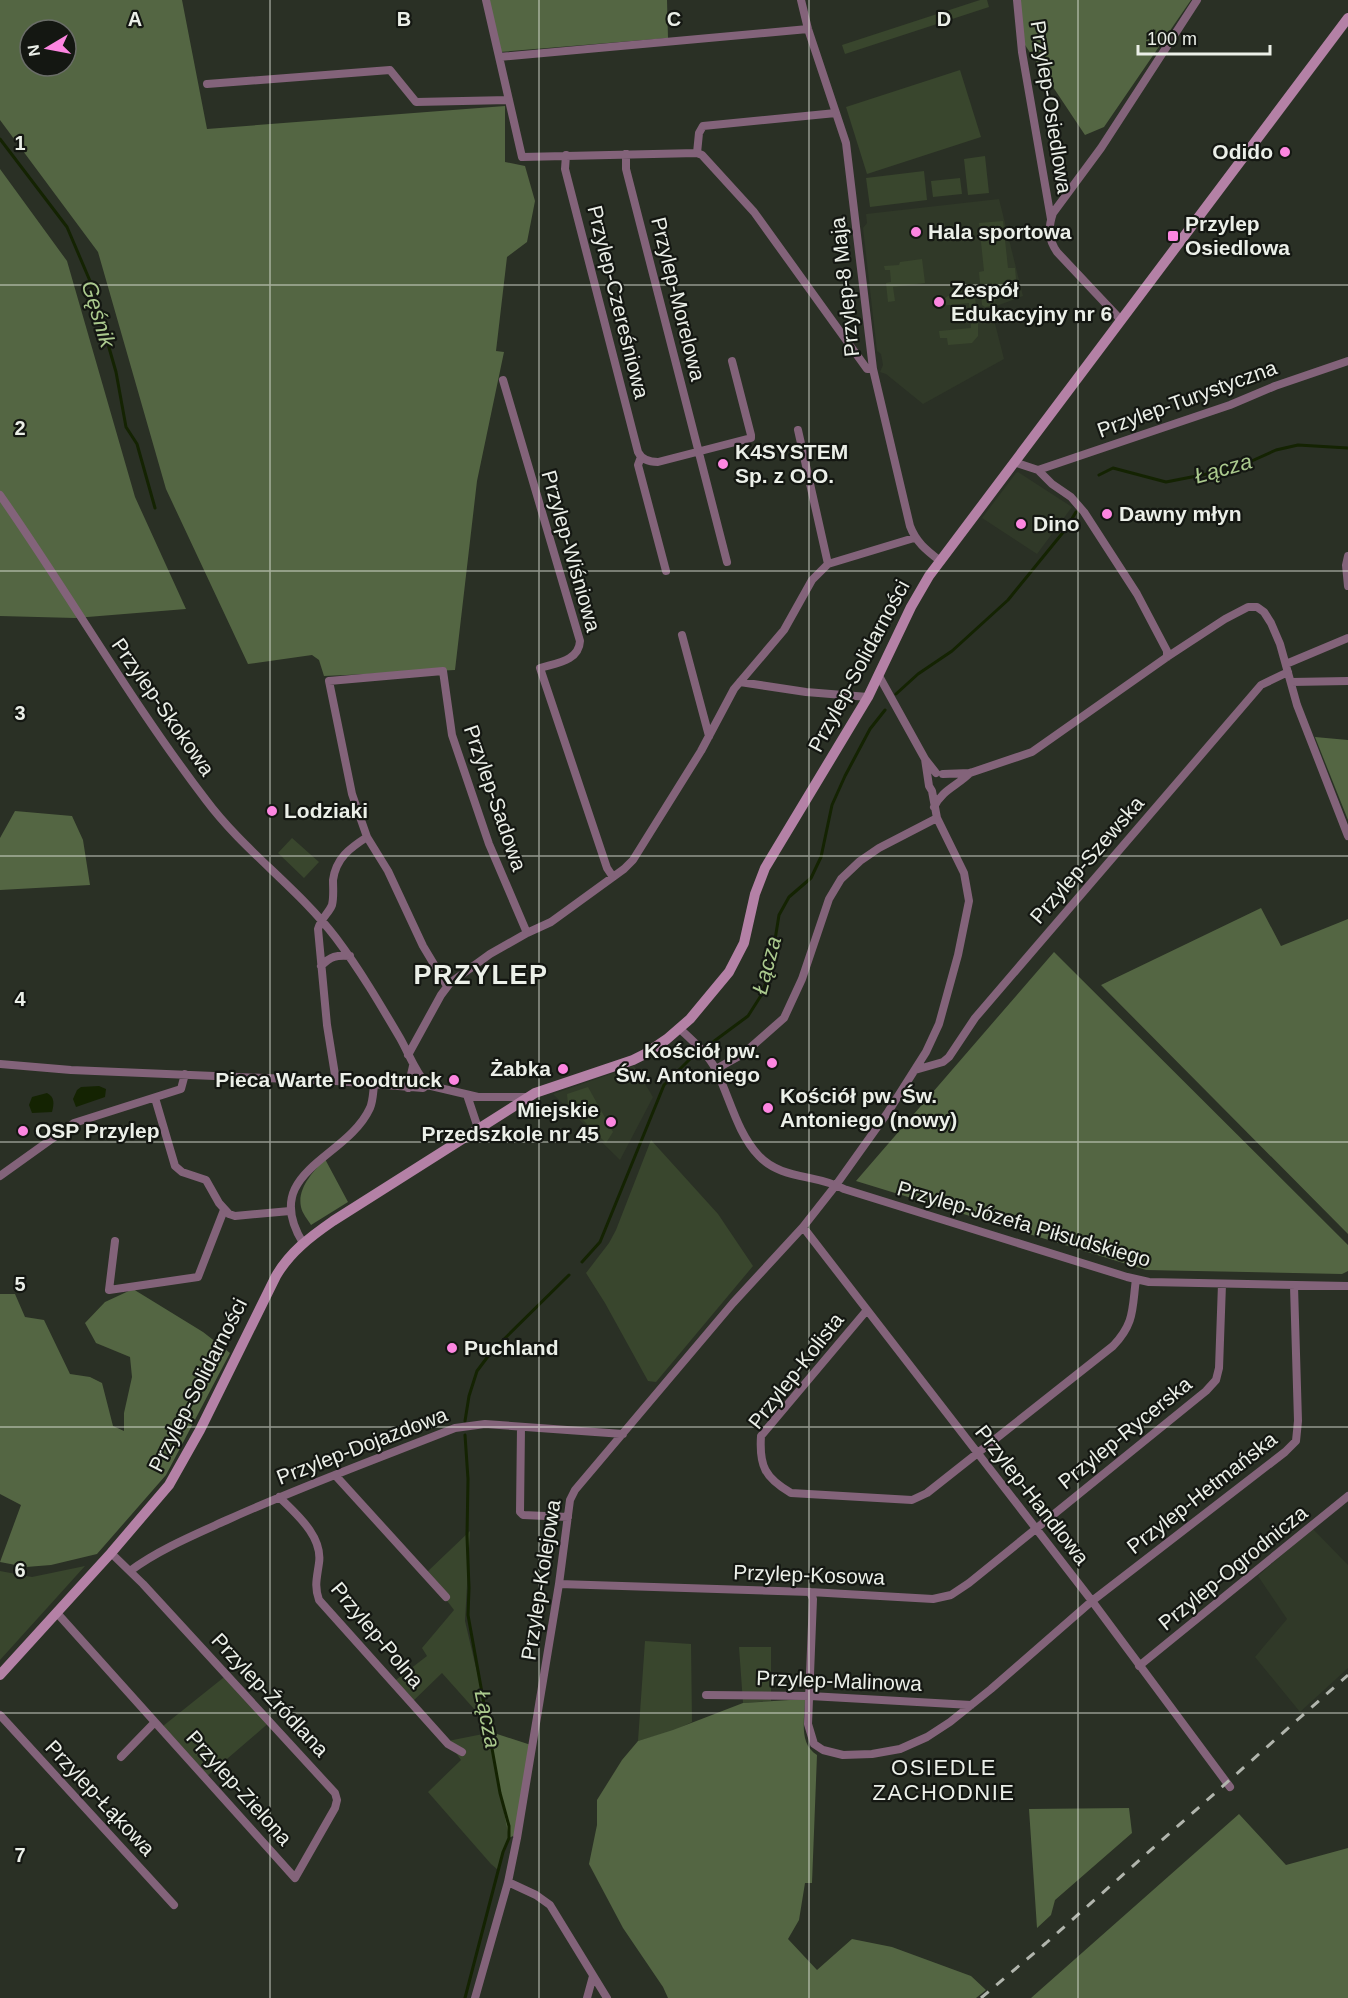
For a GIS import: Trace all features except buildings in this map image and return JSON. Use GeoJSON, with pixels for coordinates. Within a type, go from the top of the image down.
{"type":"FeatureCollection","features":[{"type":"Feature","properties":{"kind":"main road","name":"Przylep-Solidarności"},"geometry":{"type":"LineString","coordinates":[[0,1675],[157,1501],[180,1468],[276,1276],[290,1255],[303,1242],[527,1097],[557,1084],[645,1054],[680,1029],[729,972],[744,943],[755,894],[765,867],[868,697],[911,607],[939,561],[1120,320],[1346,26]]}},
{"type":"Feature","properties":{"kind":"street"},"geometry":{"type":"LineString","coordinates":[[486,0],[522,157],[697,153],[706,158],[746,203],[867,369],[873,369]]}},
{"type":"Feature","properties":{"kind":"street","name":"Przylep-8 Maja"},"geometry":{"type":"LineString","coordinates":[[801,0],[808,29],[846,143],[873,369],[914,538]]}},
{"type":"Feature","properties":{"kind":"street","name":"Przylep-Osiedlowa"},"geometry":{"type":"LineString","coordinates":[[1017,0],[1022,52],[1051,219]]}},
{"type":"Feature","properties":{"kind":"street","name":"Przylep-Osiedlowa"},"geometry":{"type":"LineString","coordinates":[[1120,320],[1056,252],[1049,236],[1051,219],[1053,213],[1101,148],[1197,0]]}},
{"type":"Feature","properties":{"kind":"street"},"geometry":{"type":"LineString","coordinates":[[499,57],[808,29]]}},
{"type":"Feature","properties":{"kind":"street"},"geometry":{"type":"LineString","coordinates":[[207,84],[390,70],[416,102],[509,100]]}},
{"type":"Feature","properties":{"kind":"street"},"geometry":{"type":"LineString","coordinates":[[697,153],[699,134],[703,126],[836,113]]}},
{"type":"Feature","properties":{"kind":"street","name":"Przylep-Morelowa"},"geometry":{"type":"LineString","coordinates":[[626,154],[626,169],[727,562]]}},
{"type":"Feature","properties":{"kind":"street","name":"Przylep-Czereśniowa"},"geometry":{"type":"LineString","coordinates":[[566,155],[565,169],[641,458],[638,465],[666,572]]}},
{"type":"Feature","properties":{"kind":"street"},"geometry":{"type":"LineString","coordinates":[[641,458],[658,462],[751,438],[732,361]]}},
{"type":"Feature","properties":{"kind":"street","name":"Przylep-Turystyczna"},"geometry":{"type":"LineString","coordinates":[[1038,470],[1230,405],[1275,386],[1348,361]]}},
{"type":"Feature","properties":{"kind":"street","name":"Przylep-Wiśniowa"},"geometry":{"type":"LineString","coordinates":[[503,380],[580,641],[580,650],[574,657],[540,668],[607,868],[613,877]]}},
{"type":"Feature","properties":{"kind":"street"},"geometry":{"type":"LineString","coordinates":[[798,430],[828,564]]}},
{"type":"Feature","properties":{"kind":"street"},"geometry":{"type":"LineString","coordinates":[[1014,462],[1038,470],[1052,484],[1071,496],[1084,512],[1138,596],[1167,651],[1167,657]]}},
{"type":"Feature","properties":{"kind":"street","name":"Przylep-Skokowa"},"geometry":{"type":"LineString","coordinates":[[0,495],[34,543],[151,724],[206,800],[232,832],[321,919],[350,956],[427,1085]]}},
{"type":"Feature","properties":{"kind":"street"},"geometry":{"type":"LineString","coordinates":[[408,1055],[447,986],[483,958],[551,922],[613,877],[639,852],[709,736],[729,698],[784,630],[812,580],[828,564],[914,538],[939,561]]}},
{"type":"Feature","properties":{"kind":"street"},"geometry":{"type":"LineString","coordinates":[[1348,556],[1346,565],[1348,586]]}},
{"type":"Feature","properties":{"kind":"street"},"geometry":{"type":"LineString","coordinates":[[936,775],[970,773],[1032,752],[1167,657],[1242,610],[1257,607],[1264,612],[1271,623],[1305,725],[1348,836]]}},
{"type":"Feature","properties":{"kind":"street"},"geometry":{"type":"LineString","coordinates":[[682,635],[709,736]]}},
{"type":"Feature","properties":{"kind":"street","name":"Przylep-Szewska"},"geometry":{"type":"LineString","coordinates":[[915,1070],[943,1062],[949,1057],[975,1018],[1262,685],[1287,668],[1348,638]]}},
{"type":"Feature","properties":{"kind":"street","name":"Przylep-Sadowa"},"geometry":{"type":"LineString","coordinates":[[368,837],[352,794],[329,681],[443,671],[452,735],[489,844],[527,933]]}},
{"type":"Feature","properties":{"kind":"street"},"geometry":{"type":"LineString","coordinates":[[879,676],[925,759],[936,775],[948,778],[949,788]]}},
{"type":"Feature","properties":{"kind":"street"},"geometry":{"type":"LineString","coordinates":[[1291,682],[1348,681]]}},
{"type":"Feature","properties":{"kind":"street"},"geometry":{"type":"LineString","coordinates":[[740,682],[806,692],[868,697]]}},
{"type":"Feature","properties":{"kind":"street"},"geometry":{"type":"LineString","coordinates":[[936,793],[957,785],[970,773]]}},
{"type":"Feature","properties":{"kind":"street"},"geometry":{"type":"LineString","coordinates":[[936,775],[929,786],[936,793]]}},
{"type":"Feature","properties":{"kind":"street"},"geometry":{"type":"LineString","coordinates":[[836,1185],[888,1112],[926,1053],[939,1023],[966,922],[969,891],[964,873],[937,818],[934,807],[936,793]]}},
{"type":"Feature","properties":{"kind":"street"},"geometry":{"type":"LineString","coordinates":[[716,1070],[743,1054],[784,1018],[802,979],[830,899],[842,879],[860,861],[879,848],[937,818]]}},
{"type":"Feature","properties":{"kind":"street"},"geometry":{"type":"LineString","coordinates":[[336,1081],[327,1025],[318,929],[321,919],[331,906],[334,877],[339,861],[349,849],[368,837],[388,871],[423,946],[447,986]]}},
{"type":"Feature","properties":{"kind":"street"},"geometry":{"type":"LineString","coordinates":[[321,966],[330,957],[350,956]]}},
{"type":"Feature","properties":{"kind":"street","name":"Przylep-Józefa Piłsudskiego"},"geometry":{"type":"LineString","coordinates":[[680,1029],[695,1043],[716,1070],[740,1126],[760,1157],[775,1167],[1136,1279],[1222,1284],[1348,1286]]}},
{"type":"Feature","properties":{"kind":"street"},"geometry":{"type":"LineString","coordinates":[[0,1064],[70,1070],[336,1081],[408,1088],[423,1088],[427,1085],[488,1098],[527,1097]]}},
{"type":"Feature","properties":{"kind":"street"},"geometry":{"type":"LineString","coordinates":[[408,1088],[414,1066]]}},
{"type":"Feature","properties":{"kind":"street"},"geometry":{"type":"LineString","coordinates":[[0,1176],[74,1123],[181,1089],[185,1074]]}},
{"type":"Feature","properties":{"kind":"street"},"geometry":{"type":"LineString","coordinates":[[303,1242],[295,1229],[290,1211],[291,1197],[296,1186],[310,1168],[342,1141],[366,1114],[372,1102],[374,1085]]}},
{"type":"Feature","properties":{"kind":"street"},"geometry":{"type":"LineString","coordinates":[[467,1095],[478,1128]]}},
{"type":"Feature","properties":{"kind":"street"},"geometry":{"type":"LineString","coordinates":[[155,1098],[175,1166],[182,1172],[206,1180],[224,1210],[235,1216],[290,1211]]}},
{"type":"Feature","properties":{"kind":"street","name":"Przylep-Kolejowa"},"geometry":{"type":"LineString","coordinates":[[475,1998],[508,1882],[526,1788],[559,1584],[570,1500],[575,1490],[733,1303],[803,1227],[836,1185]]}},
{"type":"Feature","properties":{"kind":"street"},"geometry":{"type":"LineString","coordinates":[[115,1241],[109,1290],[198,1277],[224,1210]]}},
{"type":"Feature","properties":{"kind":"street","name":"Przylep-Handlowa"},"geometry":{"type":"LineString","coordinates":[[803,1227],[1092,1601],[1230,1787]]}},
{"type":"Feature","properties":{"kind":"street","name":"Przylep-Kolista"},"geometry":{"type":"LineString","coordinates":[[867,1310],[761,1436],[760,1455],[765,1472],[776,1485],[791,1493],[912,1500],[927,1493],[1113,1346],[1124,1334],[1132,1318],[1136,1279]]}},
{"type":"Feature","properties":{"kind":"street","name":"Przylep-Rycerska"},"geometry":{"type":"LineString","coordinates":[[1035,1529],[1206,1391],[1216,1380],[1219,1368],[1222,1284]]}},
{"type":"Feature","properties":{"kind":"street","name":"Przylep-Hetmańska"},"geometry":{"type":"LineString","coordinates":[[1092,1601],[1296,1442],[1298,1421],[1294,1286]]}},
{"type":"Feature","properties":{"kind":"street","name":"Przylep-Dojazdowa"},"geometry":{"type":"LineString","coordinates":[[130,1571],[140,1563],[209,1528],[279,1497],[456,1428],[485,1424],[623,1434]]}},
{"type":"Feature","properties":{"kind":"street"},"geometry":{"type":"LineString","coordinates":[[521,1427],[520,1512],[523,1515],[568,1516]]}},
{"type":"Feature","properties":{"kind":"street"},"geometry":{"type":"LineString","coordinates":[[335,1475],[446,1597]]}},
{"type":"Feature","properties":{"kind":"street","name":"Przylep-Ogrodnicza"},"geometry":{"type":"LineString","coordinates":[[1139,1666],[1348,1496]]}},
{"type":"Feature","properties":{"kind":"street","name":"Przylep-Polna"},"geometry":{"type":"LineString","coordinates":[[279,1497],[315,1539],[319,1562],[315,1576],[315,1588],[319,1600],[448,1744],[462,1752]]}},
{"type":"Feature","properties":{"kind":"street","name":"Przylep-Kosowa"},"geometry":{"type":"LineString","coordinates":[[559,1584],[810,1592],[933,1599],[951,1595],[969,1583],[1035,1529]]}},
{"type":"Feature","properties":{"kind":"street","name":"Przylep-Źródlana"},"geometry":{"type":"LineString","coordinates":[[111,1553],[335,1793],[337,1800],[335,1808],[295,1878]]}},
{"type":"Feature","properties":{"kind":"street"},"geometry":{"type":"LineString","coordinates":[[810,1592],[813,1599],[808,1724],[814,1744],[824,1750],[843,1755],[872,1754],[900,1749],[927,1737],[971,1705],[1092,1601]]}},
{"type":"Feature","properties":{"kind":"street","name":"Przylep-Zielona"},"geometry":{"type":"LineString","coordinates":[[57,1613],[295,1878]]}},
{"type":"Feature","properties":{"kind":"street","name":"Przylep-Malinowa"},"geometry":{"type":"LineString","coordinates":[[706,1695],[810,1696],[971,1705]]}},
{"type":"Feature","properties":{"kind":"street","name":"Przylep-Łąkowa"},"geometry":{"type":"LineString","coordinates":[[0,1715],[174,1905]]}},
{"type":"Feature","properties":{"kind":"street"},"geometry":{"type":"LineString","coordinates":[[121,1757],[155,1722]]}},
{"type":"Feature","properties":{"kind":"street"},"geometry":{"type":"LineString","coordinates":[[508,1882],[536,1895],[550,1905],[607,1998]]}},
{"type":"Feature","properties":{"kind":"street"},"geometry":{"type":"LineString","coordinates":[[586,1998],[593,1976]]}},
{"type":"Feature","properties":{"kind":"shaded area"},"geometry":{"type":"Polygon","coordinates":[[[0,0],[182,0],[207,129],[505,106],[505,162],[525,166],[535,201],[527,242],[507,257],[496,351],[504,352],[477,481],[455,670],[324,676],[319,660],[312,655],[248,664],[166,489],[98,252],[0,120],[0,0]]]}},
{"type":"Feature","properties":{"kind":"shaded area"},"geometry":{"type":"Polygon","coordinates":[[[487,0],[667,0],[668,38],[500,52],[487,0]]]}},
{"type":"Feature","properties":{"kind":"shaded area"},"geometry":{"type":"Polygon","coordinates":[[[980,0],[987,0],[989,7],[845,54],[842,45],[980,0]]]}},
{"type":"Feature","properties":{"kind":"shaded area"},"geometry":{"type":"Polygon","coordinates":[[[1019,0],[1191,0],[1104,127],[1085,135],[1023,42],[1019,0]]]}},
{"type":"Feature","properties":{"kind":"shaded area"},"geometry":{"type":"Polygon","coordinates":[[[960,70],[981,137],[867,174],[846,107],[960,70]]]}},
{"type":"Feature","properties":{"kind":"shaded area"},"geometry":{"type":"Polygon","coordinates":[[[985,156],[989,193],[968,195],[964,159],[985,156]]]}},
{"type":"Feature","properties":{"kind":"shaded area"},"geometry":{"type":"Polygon","coordinates":[[[0,169],[67,261],[135,497],[186,609],[75,618],[0,616],[0,169]]]}},
{"type":"Feature","properties":{"kind":"shaded area"},"geometry":{"type":"Polygon","coordinates":[[[924,171],[927,200],[870,207],[866,178],[924,171]]]}},
{"type":"Feature","properties":{"kind":"shaded area"},"geometry":{"type":"Polygon","coordinates":[[[960,178],[962,194],[933,197],[931,181],[960,178]]]}},
{"type":"Feature","properties":{"kind":"shaded area","name":"Zespół Edukacyjny nr 6"},"geometry":{"type":"Polygon","coordinates":[[[999,199],[1023,296],[991,308],[1004,359],[923,404],[886,374],[880,372],[883,365],[881,354],[877,351],[863,228],[867,223],[866,214],[999,199]]]}},
{"type":"Feature","properties":{"kind":"shaded area"},"geometry":{"type":"Polygon","coordinates":[[[1003,221],[1008,268],[1015,268],[1016,279],[990,306],[985,307],[982,305],[979,272],[984,271],[979,223],[1003,221]]]}},
{"type":"Feature","properties":{"kind":"shaded area"},"geometry":{"type":"Polygon","coordinates":[[[922,259],[925,283],[893,287],[895,301],[888,302],[886,283],[891,282],[890,270],[885,270],[884,266],[922,259]]]}},
{"type":"Feature","properties":{"kind":"shaded area"},"geometry":{"type":"Polygon","coordinates":[[[974,291],[978,319],[971,320],[969,303],[940,306],[950,295],[974,291]]]}},
{"type":"Feature","properties":{"kind":"shaded area"},"geometry":{"type":"Polygon","coordinates":[[[978,323],[978,336],[972,343],[948,345],[947,338],[940,338],[939,331],[971,328],[971,324],[978,323]]]}},
{"type":"Feature","properties":{"kind":"shaded area"},"geometry":{"type":"Polygon","coordinates":[[[1018,472],[1072,507],[1037,554],[982,518],[1018,472]]]}},
{"type":"Feature","properties":{"kind":"shaded area"},"geometry":{"type":"Polygon","coordinates":[[[1315,737],[1348,740],[1348,820],[1315,737]]]}},
{"type":"Feature","properties":{"kind":"shaded area"},"geometry":{"type":"Polygon","coordinates":[[[15,811],[72,816],[83,840],[90,885],[0,890],[0,838],[15,811]]]}},
{"type":"Feature","properties":{"kind":"shaded area"},"geometry":{"type":"Polygon","coordinates":[[[292,838],[319,862],[304,878],[278,853],[292,838]]]}},
{"type":"Feature","properties":{"kind":"shaded area"},"geometry":{"type":"Polygon","coordinates":[[[1261,908],[1281,946],[1348,919],[1348,1234],[1101,985],[1261,908]]]}},
{"type":"Feature","properties":{"kind":"shaded area"},"geometry":{"type":"Polygon","coordinates":[[[1054,952],[1348,1245],[1348,1271],[1342,1274],[1146,1270],[856,1181],[1054,952]]]}},
{"type":"Feature","properties":{"kind":"shaded area","name":"Miejskie Przedszkole nr 45"},"geometry":{"type":"Polygon","coordinates":[[[634,1066],[653,1097],[620,1160],[553,1094],[634,1066]]]}},
{"type":"Feature","properties":{"kind":"shaded area"},"geometry":{"type":"Polygon","coordinates":[[[99,1086],[106,1089],[105,1097],[76,1107],[73,1099],[77,1090],[81,1087],[99,1086]]]}},
{"type":"Feature","properties":{"kind":"shaded area"},"geometry":{"type":"Polygon","coordinates":[[[588,1087],[613,1132],[606,1143],[568,1105],[567,1094],[588,1087]]]}},
{"type":"Feature","properties":{"kind":"shaded area"},"geometry":{"type":"Polygon","coordinates":[[[47,1093],[53,1101],[52,1112],[32,1113],[29,1105],[32,1097],[47,1093]]]}},
{"type":"Feature","properties":{"kind":"shaded area"},"geometry":{"type":"Polygon","coordinates":[[[651,1140],[718,1214],[753,1266],[656,1382],[648,1381],[586,1273],[616,1230],[651,1140]]]}},
{"type":"Feature","properties":{"kind":"shaded area"},"geometry":{"type":"Polygon","coordinates":[[[325,1159],[348,1202],[311,1225],[302,1209],[301,1193],[307,1181],[325,1159]]]}},
{"type":"Feature","properties":{"kind":"shaded area"},"geometry":{"type":"Polygon","coordinates":[[[133,1289],[203,1332],[230,1353],[166,1475],[97,1554],[51,1565],[26,1567],[0,1562],[21,1505],[0,1494],[0,1294],[15,1294],[25,1317],[44,1320],[70,1374],[90,1377],[102,1383],[113,1426],[124,1431],[124,1413],[132,1377],[130,1357],[96,1343],[85,1323],[105,1302],[133,1289]]]}},
{"type":"Feature","properties":{"kind":"shaded area"},"geometry":{"type":"Polygon","coordinates":[[[1312,1528],[1348,1565],[1348,1668],[1300,1712],[1255,1657],[1287,1619],[1258,1576],[1312,1528]]]}},
{"type":"Feature","properties":{"kind":"shaded area"},"geometry":{"type":"Polygon","coordinates":[[[470,1531],[465,1621],[491,1732],[488,1734],[509,1838],[498,1870],[428,1792],[461,1760],[448,1741],[488,1733],[484,1708],[475,1710],[442,1673],[411,1703],[392,1683],[427,1656],[422,1648],[454,1610],[426,1573],[470,1531]]]}},
{"type":"Feature","properties":{"kind":"shaded area"},"geometry":{"type":"Polygon","coordinates":[[[85,1566],[0,1660],[0,1571],[32,1577],[85,1566]]]}},
{"type":"Feature","properties":{"kind":"shaded area"},"geometry":{"type":"Polygon","coordinates":[[[645,1641],[691,1644],[692,1722],[673,1731],[638,1741],[645,1641]]]}},
{"type":"Feature","properties":{"kind":"shaded area"},"geometry":{"type":"Polygon","coordinates":[[[739,1647],[771,1647],[771,1701],[743,1703],[739,1647]]]}},
{"type":"Feature","properties":{"kind":"shaded area"},"geometry":{"type":"Polygon","coordinates":[[[228,1674],[271,1721],[206,1777],[163,1726],[228,1674]]]}},
{"type":"Feature","properties":{"kind":"shaded area"},"geometry":{"type":"Polygon","coordinates":[[[805,1699],[805,1737],[811,1750],[817,1755],[812,1883],[805,1883],[799,1920],[788,1939],[817,1970],[852,1939],[892,1947],[971,1976],[986,1990],[976,1998],[668,1998],[623,1928],[589,1864],[597,1825],[597,1800],[622,1760],[638,1741],[743,1703],[805,1699]]]}},
{"type":"Feature","properties":{"kind":"shaded area"},"geometry":{"type":"Polygon","coordinates":[[[491,1732],[531,1745],[515,1835],[509,1838],[488,1734],[491,1732]]]}},
{"type":"Feature","properties":{"kind":"shaded area"},"geometry":{"type":"Polygon","coordinates":[[[1129,1808],[1132,1833],[1055,1900],[1051,1915],[1037,1928],[1029,1809],[1129,1808]]]}},
{"type":"Feature","properties":{"kind":"shaded area"},"geometry":{"type":"Polygon","coordinates":[[[1239,1814],[1286,1865],[1348,1848],[1348,1998],[1031,1998],[1239,1814]]]}},
{"type":"Feature","properties":{"kind":"waterway","name":"Gęśnik"},"geometry":{"type":"LineString","coordinates":[[0,139],[67,227],[90,281],[116,372],[126,427],[137,444],[155,508]]}},
{"type":"Feature","properties":{"kind":"waterway","name":"Łącza"},"geometry":{"type":"LineString","coordinates":[[1099,475],[1113,468],[1166,482],[1245,464],[1276,450],[1298,445],[1348,448]]}},
{"type":"Feature","properties":{"kind":"waterway","name":"Łącza"},"geometry":{"type":"LineString","coordinates":[[896,694],[918,674],[952,651],[1008,600],[1065,530],[1076,512]]}},
{"type":"Feature","properties":{"kind":"waterway","name":"Łącza"},"geometry":{"type":"LineString","coordinates":[[582,1262],[600,1242],[664,1085],[690,1059],[748,1016],[762,994],[770,971],[779,915],[789,897],[811,878],[821,857],[832,805],[870,729],[885,710]]}},
{"type":"Feature","properties":{"kind":"waterway","name":"Łącza"},"geometry":{"type":"LineString","coordinates":[[465,1421],[469,1396],[477,1371],[492,1351],[569,1275]]}},
{"type":"Feature","properties":{"kind":"waterway","name":"Łącza"},"geometry":{"type":"LineString","coordinates":[[465,1435],[468,1479],[468,1615],[500,1793],[509,1826],[509,1838],[503,1852],[465,1998]]}},
{"type":"Feature","properties":{"kind":"railway"},"geometry":{"type":"LineString","coordinates":[[981,1998],[1348,1675]]}},
{"type":"Feature","properties":{"kind":"place","name":"Odido"},"geometry":{"type":"Point","coordinates":[1285,152]}},
{"type":"Feature","properties":{"kind":"place","name":"Hala sportowa"},"geometry":{"type":"Point","coordinates":[916,232]}},
{"type":"Feature","properties":{"kind":"place","name":"Przylep Osiedlowa"},"geometry":{"type":"Point","coordinates":[1173,236]}},
{"type":"Feature","properties":{"kind":"place","name":"Zespół Edukacyjny nr 6"},"geometry":{"type":"Point","coordinates":[939,302]}},
{"type":"Feature","properties":{"kind":"place","name":"K4SYSTEM Sp. z O.O."},"geometry":{"type":"Point","coordinates":[723,464]}},
{"type":"Feature","properties":{"kind":"place","name":"Dawny młyn"},"geometry":{"type":"Point","coordinates":[1107,514]}},
{"type":"Feature","properties":{"kind":"place","name":"Dino"},"geometry":{"type":"Point","coordinates":[1021,524]}},
{"type":"Feature","properties":{"kind":"place","name":"Lodziaki"},"geometry":{"type":"Point","coordinates":[272,811]}},
{"type":"Feature","properties":{"kind":"place","name":"Kościół pw. Św. Antoniego"},"geometry":{"type":"Point","coordinates":[772,1063]}},
{"type":"Feature","properties":{"kind":"place","name":"Żabka"},"geometry":{"type":"Point","coordinates":[563,1069]}},
{"type":"Feature","properties":{"kind":"place","name":"Pieca Warte Foodtruck"},"geometry":{"type":"Point","coordinates":[454,1080]}},
{"type":"Feature","properties":{"kind":"place","name":"Kościół pw. Św. Antoniego (nowy)"},"geometry":{"type":"Point","coordinates":[768,1108]}},
{"type":"Feature","properties":{"kind":"place","name":"Miejskie Przedszkole nr 45"},"geometry":{"type":"Point","coordinates":[611,1122]}},
{"type":"Feature","properties":{"kind":"place","name":"OSP Przylep"},"geometry":{"type":"Point","coordinates":[23,1131]}},
{"type":"Feature","properties":{"kind":"place","name":"Puchland"},"geometry":{"type":"Point","coordinates":[452,1348]}},
{"type":"Feature","properties":{"kind":"district","name":"PRZYLEP"},"geometry":{"type":"Point","coordinates":[481,975]}},
{"type":"Feature","properties":{"kind":"district","name":"OSIEDLE ZACHODNIE"},"geometry":{"type":"Point","coordinates":[944,1780]}}]}
